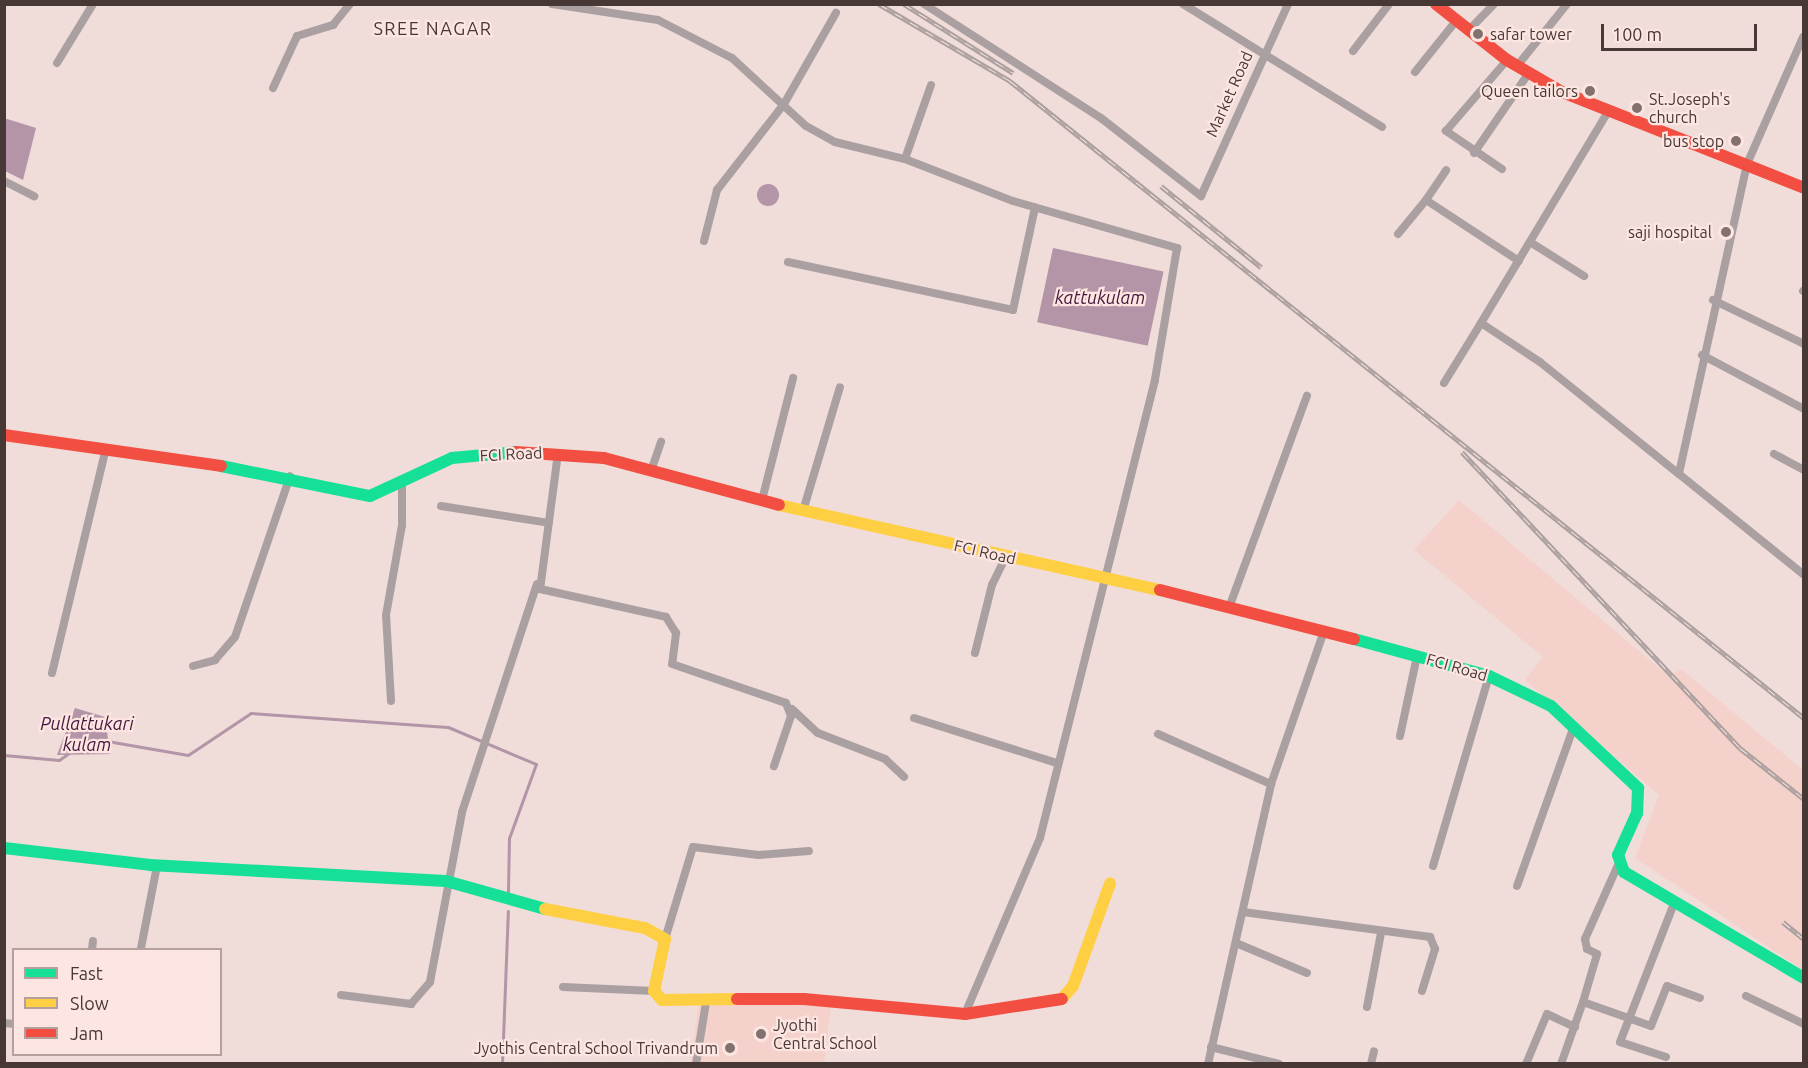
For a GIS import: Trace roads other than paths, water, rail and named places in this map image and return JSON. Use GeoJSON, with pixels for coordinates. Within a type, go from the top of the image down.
{"type":"FeatureCollection","features":[{"type":"Feature","properties":{"kind":"street"},"geometry":{"type":"LineString","coordinates":[[57,63],[93,4]]}},
{"type":"Feature","properties":{"kind":"street"},"geometry":{"type":"LineString","coordinates":[[273,88],[297,36],[333,26],[350,4]]}},
{"type":"Feature","properties":{"kind":"street"},"geometry":{"type":"LineString","coordinates":[[552,4],[658,20],[732,58],[806,126],[835,142],[905,159],[1035,207],[1177,248],[1155,380],[1107,579],[1057,763],[1040,838],[965,1014]]}},
{"type":"Feature","properties":{"kind":"street","name":"Market Road"},"geometry":{"type":"LineString","coordinates":[[924,4],[1101,118],[1201,196],[1288,4]]}},
{"type":"Feature","properties":{"kind":"street"},"geometry":{"type":"LineString","coordinates":[[1183,4],[1382,127]]}},
{"type":"Feature","properties":{"kind":"street"},"geometry":{"type":"LineString","coordinates":[[1353,51],[1389,4]]}},
{"type":"Feature","properties":{"kind":"street"},"geometry":{"type":"LineString","coordinates":[[1436,4],[1468,31],[1528,74],[1609,110],[1803,188]]}},
{"type":"Feature","properties":{"kind":"street"},"geometry":{"type":"LineString","coordinates":[[1468,31],[1494,4]]}},
{"type":"Feature","properties":{"kind":"street"},"geometry":{"type":"LineString","coordinates":[[1502,169],[1474,153],[1446,131],[1567,4]]}},
{"type":"Feature","properties":{"kind":"street"},"geometry":{"type":"LineString","coordinates":[[704,241],[717,190],[784,104],[836,13]]}},
{"type":"Feature","properties":{"kind":"street"},"geometry":{"type":"LineString","coordinates":[[1415,72],[1456,21]]}},
{"type":"Feature","properties":{"kind":"street"},"geometry":{"type":"LineString","coordinates":[[1678,474],[1713,300],[1747,164],[1803,37]]}},
{"type":"Feature","properties":{"kind":"street"},"geometry":{"type":"LineString","coordinates":[[1474,153],[1528,74]]}},
{"type":"Feature","properties":{"kind":"street"},"geometry":{"type":"LineString","coordinates":[[905,159],[932,85]]}},
{"type":"Feature","properties":{"kind":"street"},"geometry":{"type":"LineString","coordinates":[[1444,383],[1609,110]]}},
{"type":"Feature","properties":{"kind":"street"},"geometry":{"type":"LineString","coordinates":[[1398,234],[1426,200],[1446,170]]}},
{"type":"Feature","properties":{"kind":"street"},"geometry":{"type":"LineString","coordinates":[[4,181],[34,196]]}},
{"type":"Feature","properties":{"kind":"street"},"geometry":{"type":"LineString","coordinates":[[1426,200],[1519,261]]}},
{"type":"Feature","properties":{"kind":"street"},"geometry":{"type":"LineString","coordinates":[[788,262],[1013,310],[1035,207]]}},
{"type":"Feature","properties":{"kind":"street"},"geometry":{"type":"LineString","coordinates":[[1530,242],[1584,276]]}},
{"type":"Feature","properties":{"kind":"street"},"geometry":{"type":"LineString","coordinates":[[1713,300],[1803,344]]}},
{"type":"Feature","properties":{"kind":"street"},"geometry":{"type":"LineString","coordinates":[[1481,323],[1540,362],[1803,575]]}},
{"type":"Feature","properties":{"kind":"street"},"geometry":{"type":"LineString","coordinates":[[1702,355],[1803,409]]}},
{"type":"Feature","properties":{"kind":"street"},"geometry":{"type":"LineString","coordinates":[[762,500],[793,378]]}},
{"type":"Feature","properties":{"kind":"street"},"geometry":{"type":"LineString","coordinates":[[803,511],[840,387]]}},
{"type":"Feature","properties":{"kind":"street"},"geometry":{"type":"LineString","coordinates":[[1230,605],[1307,396]]}},
{"type":"Feature","properties":{"kind":"street","name":"FCI Road"},"geometry":{"type":"LineString","coordinates":[[4,435],[290,476],[370,495],[388,492],[402,480],[452,458],[558,453],[651,471],[803,511],[1230,605],[1489,676],[1521,687],[1574,726],[1627,776],[1641,797],[1618,864]]}},
{"type":"Feature","properties":{"kind":"street"},"geometry":{"type":"LineString","coordinates":[[651,471],[662,442]]}},
{"type":"Feature","properties":{"kind":"street"},"geometry":{"type":"LineString","coordinates":[[52,673],[106,448]]}},
{"type":"Feature","properties":{"kind":"street"},"geometry":{"type":"LineString","coordinates":[[341,995],[411,1004],[422,995],[430,982],[446,881],[481,748],[537,584],[549,523],[558,453]]}},
{"type":"Feature","properties":{"kind":"street"},"geometry":{"type":"LineString","coordinates":[[1774,454],[1803,470]]}},
{"type":"Feature","properties":{"kind":"street"},"geometry":{"type":"LineString","coordinates":[[193,666],[215,660],[235,637],[290,476]]}},
{"type":"Feature","properties":{"kind":"street"},"geometry":{"type":"LineString","coordinates":[[391,701],[386,615],[402,525],[402,480]]}},
{"type":"Feature","properties":{"kind":"street"},"geometry":{"type":"LineString","coordinates":[[441,506],[549,523]]}},
{"type":"Feature","properties":{"kind":"street"},"geometry":{"type":"LineString","coordinates":[[975,653],[992,585],[1006,556]]}},
{"type":"Feature","properties":{"kind":"street"},"geometry":{"type":"LineString","coordinates":[[537,584],[550,594],[666,617],[676,633],[672,664],[786,703],[818,733],[885,759],[904,777]]}},
{"type":"Feature","properties":{"kind":"street"},"geometry":{"type":"LineString","coordinates":[[1208,1064],[1271,784],[1324,631]]}},
{"type":"Feature","properties":{"kind":"street"},"geometry":{"type":"LineString","coordinates":[[1400,736],[1417,656]]}},
{"type":"Feature","properties":{"kind":"street"},"geometry":{"type":"LineString","coordinates":[[1433,866],[1489,676]]}},
{"type":"Feature","properties":{"kind":"street"},"geometry":{"type":"LineString","coordinates":[[774,766],[792,710]]}},
{"type":"Feature","properties":{"kind":"street"},"geometry":{"type":"LineString","coordinates":[[914,718],[1057,763]]}},
{"type":"Feature","properties":{"kind":"street"},"geometry":{"type":"LineString","coordinates":[[1517,886],[1574,726]]}},
{"type":"Feature","properties":{"kind":"street"},"geometry":{"type":"LineString","coordinates":[[1158,734],[1271,784]]}},
{"type":"Feature","properties":{"kind":"street"},"geometry":{"type":"LineString","coordinates":[[654,991],[665,939],[693,847],[759,855],[809,851]]}},
{"type":"Feature","properties":{"kind":"street"},"geometry":{"type":"LineString","coordinates":[[4,848],[157,866],[446,881],[522,905],[645,928],[665,939]]}},
{"type":"Feature","properties":{"kind":"street"},"geometry":{"type":"LineString","coordinates":[[1562,1064],[1597,959],[1585,939],[1618,864],[1803,978]]}},
{"type":"Feature","properties":{"kind":"street"},"geometry":{"type":"LineString","coordinates":[[141,948],[157,866]]}},
{"type":"Feature","properties":{"kind":"street"},"geometry":{"type":"LineString","coordinates":[[563,987],[654,991],[662,1000],[706,1002],[804,999],[965,1014],[1060,1001],[1073,986],[1110,884]]}},
{"type":"Feature","properties":{"kind":"street"},"geometry":{"type":"LineString","coordinates":[[1666,1057],[1620,1042],[1627,1017],[1675,901]]}},
{"type":"Feature","properties":{"kind":"street"},"geometry":{"type":"LineString","coordinates":[[1243,912],[1434,941],[1422,991]]}},
{"type":"Feature","properties":{"kind":"street"},"geometry":{"type":"LineString","coordinates":[[1367,1008],[1381,933]]}},
{"type":"Feature","properties":{"kind":"street"},"geometry":{"type":"LineString","coordinates":[[1236,943],[1306,973]]}},
{"type":"Feature","properties":{"kind":"street"},"geometry":{"type":"LineString","coordinates":[[1583,1002],[1651,1026],[1667,986],[1700,998]]}},
{"type":"Feature","properties":{"kind":"street"},"geometry":{"type":"LineString","coordinates":[[1746,996],[1803,1024]]}},
{"type":"Feature","properties":{"kind":"street"},"geometry":{"type":"LineString","coordinates":[[696,1064],[706,1002]]}},
{"type":"Feature","properties":{"kind":"street"},"geometry":{"type":"LineString","coordinates":[[1526,1064],[1547,1014],[1575,1027]]}},
{"type":"Feature","properties":{"kind":"street"},"geometry":{"type":"LineString","coordinates":[[1211,1047],[1279,1064]]}},
{"type":"Feature","properties":{"kind":"street"},"geometry":{"type":"LineString","coordinates":[[1371,1064],[1374,1051]]}},
{"type":"Feature","properties":{"kind":"water"},"geometry":{"type":"Polygon","coordinates":[[[4,118],[36,128],[23,180],[5,171],[4,118]]]}},
{"type":"Feature","properties":{"kind":"water"},"geometry":{"type":"Polygon","coordinates":[[[768,184],[776,187],[779,195],[776,203],[768,206],[760,203],[757,195],[760,187],[768,184]]]}},
{"type":"Feature","properties":{"kind":"water","name":"kattukulam"},"geometry":{"type":"Polygon","coordinates":[[[1053,248],[1164,271],[1148,346],[1037,322],[1053,248]]]}},
{"type":"Feature","properties":{"kind":"water","name":"Pullattukari kulam"},"geometry":{"type":"Polygon","coordinates":[[[75,708],[105,717],[110,754],[57,755],[75,708]]]}},
{"type":"Feature","properties":{"kind":"waterway"},"geometry":{"type":"LineString","coordinates":[[107,741],[188,755],[251,713],[448,727],[536,764],[509,838],[508,892]]}},
{"type":"Feature","properties":{"kind":"waterway"},"geometry":{"type":"LineString","coordinates":[[4,755],[59,760],[69,753]]}},
{"type":"Feature","properties":{"kind":"waterway"},"geometry":{"type":"LineString","coordinates":[[502,1064],[508,911]]}},
{"type":"Feature","properties":{"kind":"railway"},"geometry":{"type":"LineString","coordinates":[[879,4],[1010,81],[1804,718]]}},
{"type":"Feature","properties":{"kind":"railway"},"geometry":{"type":"LineString","coordinates":[[904,4],[1013,73]]}},
{"type":"Feature","properties":{"kind":"railway"},"geometry":{"type":"LineString","coordinates":[[1161,186],[1261,267]]}},
{"type":"Feature","properties":{"kind":"railway"},"geometry":{"type":"LineString","coordinates":[[1462,452],[1740,748],[1804,799]]}},
{"type":"Feature","properties":{"kind":"railway"},"geometry":{"type":"LineString","coordinates":[[1783,922],[1804,939]]}},
{"type":"Feature","properties":{"kind":"place","name":"safar tower"},"geometry":{"type":"Point","coordinates":[1478,34]}},
{"type":"Feature","properties":{"kind":"place","name":"Queen tailors"},"geometry":{"type":"Point","coordinates":[1590,91]}},
{"type":"Feature","properties":{"kind":"place","name":"St.Joseph's church"},"geometry":{"type":"Point","coordinates":[1637,108]}},
{"type":"Feature","properties":{"kind":"place","name":"bus stop"},"geometry":{"type":"Point","coordinates":[1736,141]}},
{"type":"Feature","properties":{"kind":"place","name":"saji hospital"},"geometry":{"type":"Point","coordinates":[1726,232]}},
{"type":"Feature","properties":{"kind":"place","name":"Jyothi Central School"},"geometry":{"type":"Point","coordinates":[761,1034]}},
{"type":"Feature","properties":{"kind":"place","name":"Jyothis Central School Trivandrum"},"geometry":{"type":"Point","coordinates":[730,1048]}},
{"type":"Feature","properties":{"kind":"district","name":"SREE NAGAR"},"geometry":{"type":"Point","coordinates":[433,28]}}]}
